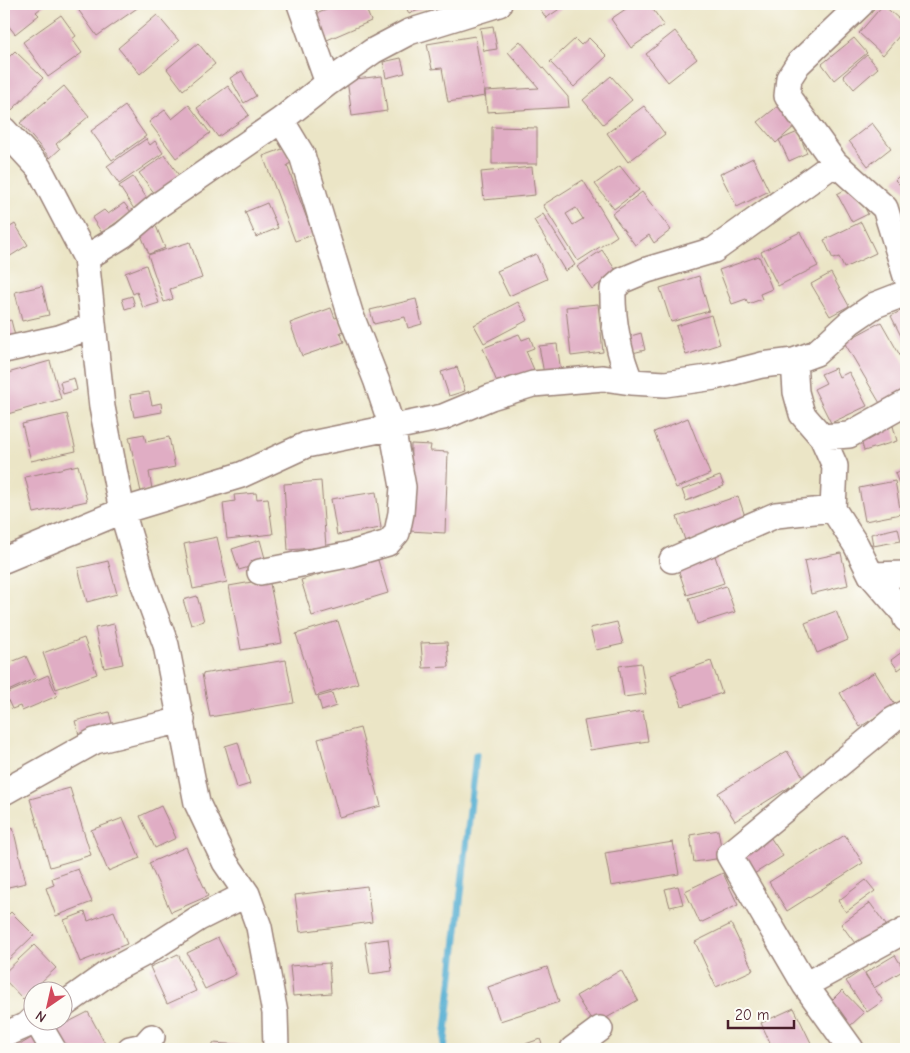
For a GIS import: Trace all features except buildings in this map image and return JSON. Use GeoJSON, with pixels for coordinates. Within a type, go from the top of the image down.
{"type":"FeatureCollection","features":[{"type":"Feature","properties":{"kind":"street"},"geometry":{"type":"LineString","coordinates":[[300,4],[328,83]]}},
{"type":"Feature","properties":{"kind":"street"},"geometry":{"type":"LineString","coordinates":[[86,258],[123,235],[160,204],[281,120],[373,51],[409,32],[499,4]]}},
{"type":"Feature","properties":{"kind":"street"},"geometry":{"type":"LineString","coordinates":[[861,4],[798,64],[790,78],[787,96],[834,163],[885,208],[906,276]]}},
{"type":"Feature","properties":{"kind":"street"},"geometry":{"type":"LineString","coordinates":[[260,572],[347,555],[388,543],[397,533],[403,488],[392,427],[350,313],[302,155],[281,120]]}},
{"type":"Feature","properties":{"kind":"street"},"geometry":{"type":"LineString","coordinates":[[4,130],[39,168],[86,258],[102,407],[122,511],[144,585],[166,645],[198,803],[225,862],[248,894],[259,927],[275,1013],[276,1049]]}},
{"type":"Feature","properties":{"kind":"street"},"geometry":{"type":"LineString","coordinates":[[631,382],[626,372],[612,306],[613,289],[622,280],[647,270],[714,250],[834,163]]}},
{"type":"Feature","properties":{"kind":"street"},"geometry":{"type":"LineString","coordinates":[[4,560],[122,511],[241,475],[306,445],[443,417],[490,397],[533,384],[604,378],[665,384],[716,377],[762,365],[794,361],[816,353],[850,322],[875,306],[906,293]]}},
{"type":"Feature","properties":{"kind":"street"},"geometry":{"type":"LineString","coordinates":[[4,350],[59,338],[93,326]]}},
{"type":"Feature","properties":{"kind":"street"},"geometry":{"type":"LineString","coordinates":[[794,361],[796,392],[802,414],[822,437],[835,466],[832,509],[856,545],[872,575],[904,613],[906,619]]}},
{"type":"Feature","properties":{"kind":"street"},"geometry":{"type":"LineString","coordinates":[[822,437],[849,435],[906,403]]}},
{"type":"Feature","properties":{"kind":"street"},"geometry":{"type":"LineString","coordinates":[[672,560],[776,515],[832,509]]}},
{"type":"Feature","properties":{"kind":"street"},"geometry":{"type":"LineString","coordinates":[[872,575],[906,574]]}},
{"type":"Feature","properties":{"kind":"street"},"geometry":{"type":"LineString","coordinates":[[4,792],[95,741],[182,720]]}},
{"type":"Feature","properties":{"kind":"street"},"geometry":{"type":"LineString","coordinates":[[851,1049],[805,985],[729,855],[902,723]]}},
{"type":"Feature","properties":{"kind":"street"},"geometry":{"type":"LineString","coordinates":[[72,999],[111,971],[143,954],[199,918],[248,894]]}},
{"type":"Feature","properties":{"kind":"street"},"geometry":{"type":"LineString","coordinates":[[805,985],[906,930]]}},
{"type":"Feature","properties":{"kind":"street"},"geometry":{"type":"LineString","coordinates":[[4,1035],[22,1027]]}},
{"type":"Feature","properties":{"kind":"street"},"geometry":{"type":"LineString","coordinates":[[573,1049],[600,1029]]}},
{"type":"Feature","properties":{"kind":"street"},"geometry":{"type":"LineString","coordinates":[[41,1030],[53,1049]]}},
{"type":"Feature","properties":{"kind":"street"},"geometry":{"type":"LineString","coordinates":[[130,1049],[144,1046],[152,1037]]}},
{"type":"Feature","properties":{"kind":"waterway"},"geometry":{"type":"LineString","coordinates":[[444,1049],[476,755]]}}]}
